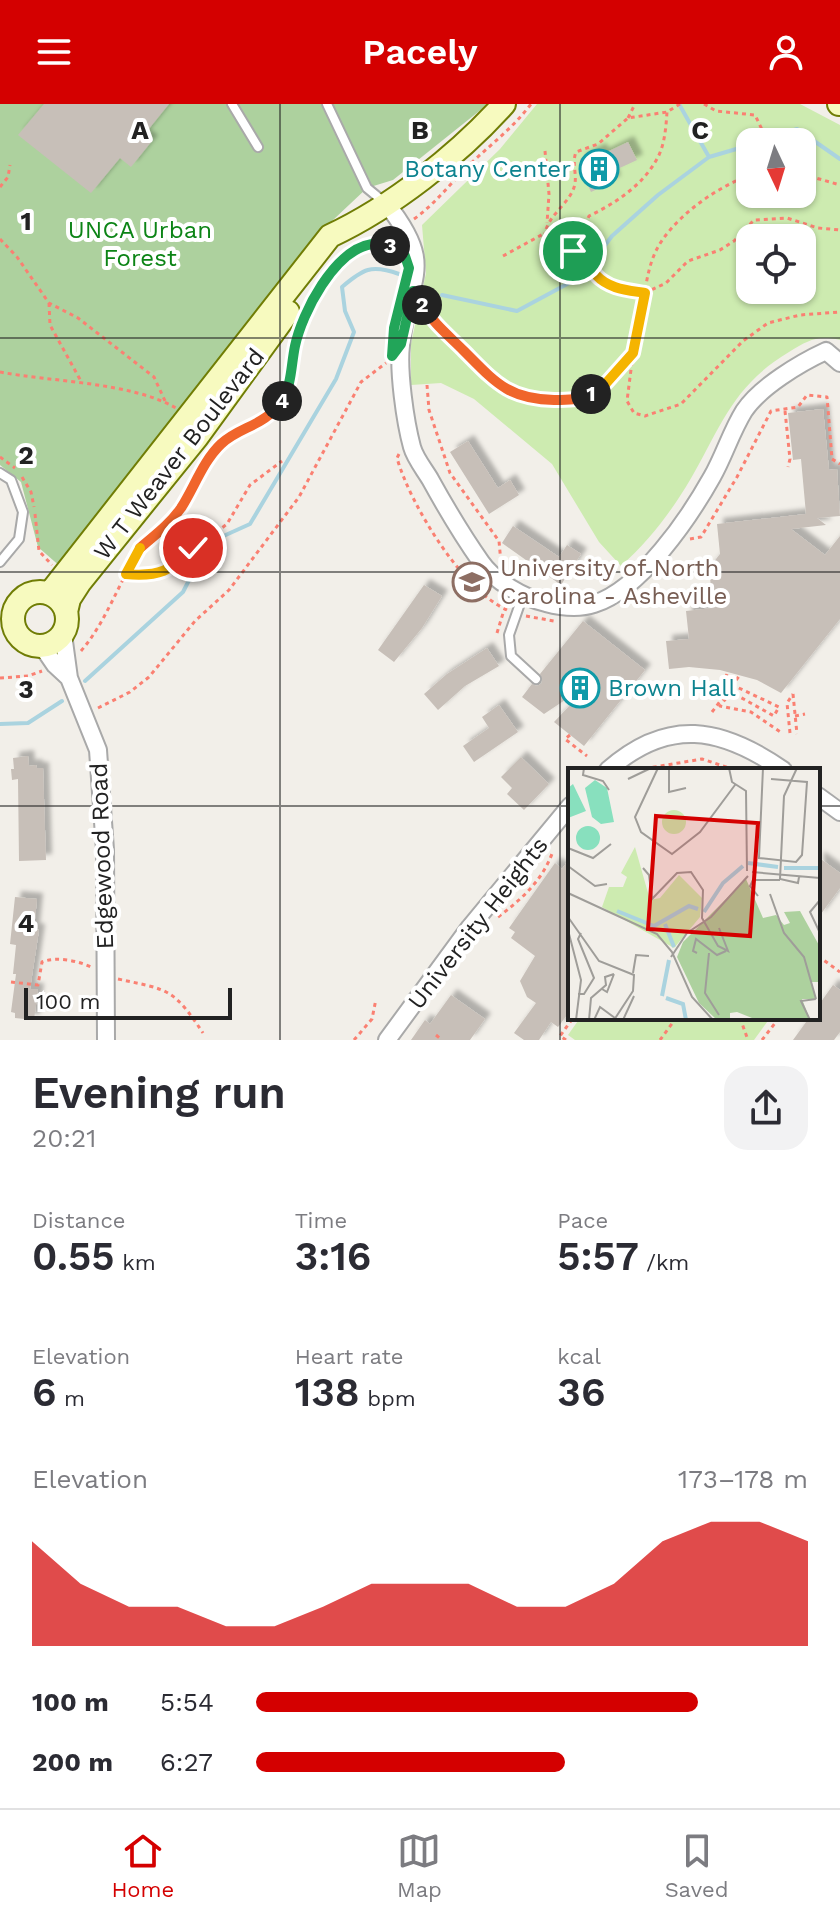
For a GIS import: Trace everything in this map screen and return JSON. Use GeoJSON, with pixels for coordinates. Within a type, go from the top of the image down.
{"type":"FeatureCollection","features":[{"type":"Feature","properties":{"kind":"main road","name":"W T Weaver Boulevard"},"geometry":{"type":"LineString","coordinates":[[50,593],[314,253],[330,236],[357,223],[447,157],[482,129],[504,104]]}},
{"type":"Feature","properties":{"kind":"main road","name":"W T Weaver Boulevard"},"geometry":{"type":"LineString","coordinates":[[64,623],[69,599],[80,582],[197,437],[294,303],[357,223]]}},
{"type":"Feature","properties":{"kind":"main road"},"geometry":{"type":"LineString","coordinates":[[50,593],[62,603],[64,623],[51,644],[42,646],[23,641],[7,622],[17,603],[26,595],[50,593]]}},
{"type":"Feature","properties":{"kind":"street"},"geometry":{"type":"LineString","coordinates":[[386,203],[404,226],[414,249],[417,273],[401,344],[401,374],[413,450],[459,531],[484,567],[519,593],[563,607],[592,605],[608,598],[637,576],[671,543],[712,477],[745,410],[791,368],[826,351],[840,363]]}},
{"type":"Feature","properties":{"kind":"street"},"geometry":{"type":"LineString","coordinates":[[62,662],[64,623]]}},
{"type":"Feature","properties":{"kind":"street","name":"Edgewood Road"},"geometry":{"type":"LineString","coordinates":[[42,646],[62,662],[98,750],[103,821],[106,1040]]}},
{"type":"Feature","properties":{"kind":"street"},"geometry":{"type":"LineString","coordinates":[[611,768],[637,748],[668,735],[692,733],[717,736],[764,757],[780,768]]}},
{"type":"Feature","properties":{"kind":"street"},"geometry":{"type":"LineString","coordinates":[[820,797],[840,812]]}},
{"type":"Feature","properties":{"kind":"street","name":"University Heights"},"geometry":{"type":"LineString","coordinates":[[387,1040],[470,927],[568,808]]}},
{"type":"Feature","properties":{"kind":"lane"},"geometry":{"type":"LineString","coordinates":[[232,104],[258,147]]}},
{"type":"Feature","properties":{"kind":"lane"},"geometry":{"type":"LineString","coordinates":[[327,104],[367,188],[386,203]]}},
{"type":"Feature","properties":{"kind":"lane"},"geometry":{"type":"LineString","coordinates":[[0,473],[11,480],[23,512],[19,539],[0,562]]}},
{"type":"Feature","properties":{"kind":"lane"},"geometry":{"type":"LineString","coordinates":[[519,593],[509,635],[511,656],[536,679]]}},
{"type":"Feature","properties":{"kind":"path"},"geometry":{"type":"LineString","coordinates":[[0,678],[28,676],[82,651],[94,635],[141,547],[181,508],[218,446],[252,428],[276,409],[290,382],[295,345],[313,298],[336,267],[361,248],[389,238],[430,208],[471,164],[506,134],[531,104]]}},
{"type":"Feature","properties":{"kind":"path"},"geometry":{"type":"LineString","coordinates":[[547,225],[574,189],[576,152],[598,144],[628,118],[635,104]]}},
{"type":"Feature","properties":{"kind":"path"},"geometry":{"type":"LineString","coordinates":[[628,118],[667,112],[680,104]]}},
{"type":"Feature","properties":{"kind":"path"},"geometry":{"type":"LineString","coordinates":[[704,104],[716,111],[755,115],[762,128]]}},
{"type":"Feature","properties":{"kind":"path"},"geometry":{"type":"LineString","coordinates":[[581,256],[580,236],[589,216],[632,190],[659,157],[665,137],[667,112]]}},
{"type":"Feature","properties":{"kind":"path"},"geometry":{"type":"LineString","coordinates":[[503,256],[545,233],[549,194],[545,151]]}},
{"type":"Feature","properties":{"kind":"path"},"geometry":{"type":"LineString","coordinates":[[0,187],[8,177],[10,165]]}},
{"type":"Feature","properties":{"kind":"path"},"geometry":{"type":"LineString","coordinates":[[816,178],[840,185]]}},
{"type":"Feature","properties":{"kind":"path"},"geometry":{"type":"LineString","coordinates":[[736,182],[720,190],[673,227],[661,242],[650,266],[627,401],[634,413],[645,416],[681,404],[743,341],[768,323],[800,315],[840,312]]}},
{"type":"Feature","properties":{"kind":"path"},"geometry":{"type":"LineString","coordinates":[[545,233],[581,256],[598,277],[619,289],[645,293],[666,283],[688,261],[720,250],[734,241],[754,220],[787,218],[818,228],[840,230]]}},
{"type":"Feature","properties":{"kind":"path"},"geometry":{"type":"LineString","coordinates":[[0,239],[17,257],[49,303],[78,318],[154,377],[166,403],[136,393],[0,372]]}},
{"type":"Feature","properties":{"kind":"path"},"geometry":{"type":"LineString","coordinates":[[373,244],[397,247],[405,256]]}},
{"type":"Feature","properties":{"kind":"path"},"geometry":{"type":"LineString","coordinates":[[413,291],[434,324],[484,373],[511,392],[528,399],[582,399],[600,390],[633,353]]}},
{"type":"Feature","properties":{"kind":"path"},"geometry":{"type":"LineString","coordinates":[[49,303],[50,325],[83,384]]}},
{"type":"Feature","properties":{"kind":"path"},"geometry":{"type":"LineString","coordinates":[[82,713],[109,703],[149,677],[195,621],[229,590],[299,497],[361,382],[392,356],[392,368]]}},
{"type":"Feature","properties":{"kind":"path"},"geometry":{"type":"LineString","coordinates":[[427,385],[429,410],[450,473],[499,541],[501,564]]}},
{"type":"Feature","properties":{"kind":"path"},"geometry":{"type":"LineString","coordinates":[[685,540],[701,537],[771,411],[798,407],[807,395],[827,397],[832,459],[840,464]]}},
{"type":"Feature","properties":{"kind":"path"},"geometry":{"type":"LineString","coordinates":[[785,411],[790,459],[788,467]]}},
{"type":"Feature","properties":{"kind":"path"},"geometry":{"type":"LineString","coordinates":[[402,448],[397,458],[405,485],[436,537],[489,600],[504,609],[561,622]]}},
{"type":"Feature","properties":{"kind":"path"},"geometry":{"type":"LineString","coordinates":[[126,574],[145,576],[166,571],[227,524],[250,485],[282,461]]}},
{"type":"Feature","properties":{"kind":"path"},"geometry":{"type":"LineString","coordinates":[[497,633],[504,609],[519,593]]}},
{"type":"Feature","properties":{"kind":"path"},"geometry":{"type":"LineString","coordinates":[[727,674],[724,681],[779,707],[774,716],[731,692],[720,706],[751,712],[782,733]]}},
{"type":"Feature","properties":{"kind":"path"},"geometry":{"type":"LineString","coordinates":[[712,712],[740,675]]}},
{"type":"Feature","properties":{"kind":"path"},"geometry":{"type":"LineString","coordinates":[[790,733],[787,703],[793,694],[797,734]]}},
{"type":"Feature","properties":{"kind":"path"},"geometry":{"type":"LineString","coordinates":[[795,716],[805,714]]}},
{"type":"Feature","properties":{"kind":"path"},"geometry":{"type":"LineString","coordinates":[[570,735],[565,739],[587,756]]}},
{"type":"Feature","properties":{"kind":"path"},"geometry":{"type":"LineString","coordinates":[[649,768],[702,759],[729,768]]}},
{"type":"Feature","properties":{"kind":"path"},"geometry":{"type":"LineString","coordinates":[[489,924],[524,898],[547,867],[555,847]]}},
{"type":"Feature","properties":{"kind":"path"},"geometry":{"type":"LineString","coordinates":[[820,957],[840,972]]}},
{"type":"Feature","properties":{"kind":"path"},"geometry":{"type":"LineString","coordinates":[[11,982],[38,985],[42,962],[49,959],[85,964]]}},
{"type":"Feature","properties":{"kind":"path"},"geometry":{"type":"LineString","coordinates":[[820,963],[823,959]]}},
{"type":"Feature","properties":{"kind":"path"},"geometry":{"type":"LineString","coordinates":[[113,977],[163,989],[183,1003],[203,1033]]}},
{"type":"Feature","properties":{"kind":"path"},"geometry":{"type":"LineString","coordinates":[[354,1040],[368,1027],[376,999]]}},
{"type":"Feature","properties":{"kind":"path"},"geometry":{"type":"LineString","coordinates":[[566,1040],[559,1038],[572,1020]]}},
{"type":"Feature","properties":{"kind":"path"},"geometry":{"type":"LineString","coordinates":[[660,1040],[675,1020]]}},
{"type":"Feature","properties":{"kind":"path"},"geometry":{"type":"LineString","coordinates":[[741,1020],[748,1040]]}},
{"type":"Feature","properties":{"kind":"path"},"geometry":{"type":"LineString","coordinates":[[762,1040],[777,1020]]}},
{"type":"Feature","properties":{"kind":"path"},"geometry":{"type":"LineString","coordinates":[[436,1035],[442,1040]]}},
{"type":"Feature","properties":{"kind":"green space","name":"UNCA Urban Forest"},"geometry":{"type":"Polygon","coordinates":[[[0,104],[488,104],[393,180],[367,188],[315,237],[204,396],[62,568],[38,547],[21,482],[0,465],[0,104]]]}},
{"type":"Feature","properties":{"kind":"green space"},"geometry":{"type":"Polygon","coordinates":[[[537,104],[800,104],[840,125],[840,340],[819,338],[808,342],[770,365],[754,379],[730,409],[667,515],[621,566],[599,542],[552,464],[474,399],[441,383],[411,385],[411,344],[426,273],[422,225],[500,149],[537,104]]]}},
{"type":"Feature","properties":{"kind":"green space"},"geometry":{"type":"Polygon","coordinates":[[[579,1020],[769,1020],[754,1040],[575,1040],[568,1035],[579,1020]]]}},
{"type":"Feature","properties":{"kind":"building"},"geometry":{"type":"Polygon","coordinates":[[[44,104],[169,104],[144,135],[152,141],[131,167],[120,158],[91,193],[18,135],[44,104]]]}},
{"type":"Feature","properties":{"kind":"building","name":"Botany Center"},"geometry":{"type":"Polygon","coordinates":[[[628,142],[637,160],[611,172],[615,181],[591,192],[579,166],[582,164],[580,159],[600,149],[603,154],[628,142]]]}},
{"type":"Feature","properties":{"kind":"building"},"geometry":{"type":"Polygon","coordinates":[[[823,409],[829,470],[837,469],[840,516],[817,518],[826,525],[791,529],[825,555],[840,536],[840,619],[781,693],[757,680],[720,670],[669,669],[666,641],[689,639],[686,611],[713,608],[709,568],[720,554],[717,524],[806,514],[801,459],[793,460],[788,413],[823,409]]]}},
{"type":"Feature","properties":{"kind":"building"},"geometry":{"type":"Polygon","coordinates":[[[468,441],[498,488],[510,480],[519,495],[489,514],[450,452],[468,441]]]}},
{"type":"Feature","properties":{"kind":"building"},"geometry":{"type":"Polygon","coordinates":[[[513,526],[559,557],[567,545],[581,554],[561,585],[502,543],[513,526]]]}},
{"type":"Feature","properties":{"kind":"building"},"geometry":{"type":"Polygon","coordinates":[[[424,585],[442,596],[422,628],[394,662],[378,650],[424,585]]]}},
{"type":"Feature","properties":{"kind":"building","name":"Brown Hall"},"geometry":{"type":"Polygon","coordinates":[[[583,621],[645,670],[584,746],[554,722],[575,700],[571,696],[544,714],[522,697],[532,684],[537,686],[542,683],[540,674],[583,621]]]}},
{"type":"Feature","properties":{"kind":"building"},"geometry":{"type":"Polygon","coordinates":[[[487,648],[499,666],[465,686],[438,710],[424,694],[447,674],[487,648]]]}},
{"type":"Feature","properties":{"kind":"building"},"geometry":{"type":"Polygon","coordinates":[[[499,705],[518,732],[474,762],[463,746],[489,728],[482,717],[499,705]]]}},
{"type":"Feature","properties":{"kind":"building"},"geometry":{"type":"Polygon","coordinates":[[[28,756],[29,766],[43,768],[46,860],[19,861],[18,779],[12,780],[11,769],[14,769],[13,758],[28,756]]]}},
{"type":"Feature","properties":{"kind":"building"},"geometry":{"type":"Polygon","coordinates":[[[521,757],[549,784],[524,810],[507,794],[512,788],[501,777],[521,757]]]}},
{"type":"Feature","properties":{"kind":"building"},"geometry":{"type":"Polygon","coordinates":[[[820,858],[840,873],[840,888],[820,915],[820,858]]]}},
{"type":"Feature","properties":{"kind":"building"},"geometry":{"type":"Polygon","coordinates":[[[568,861],[568,1014],[558,1027],[551,1022],[539,1040],[524,1040],[514,1033],[536,1003],[527,997],[520,981],[535,956],[511,938],[515,932],[509,928],[555,863],[562,869],[568,861]]]}},
{"type":"Feature","properties":{"kind":"building"},"geometry":{"type":"Polygon","coordinates":[[[15,897],[37,899],[34,929],[39,930],[30,989],[38,989],[34,1020],[15,1018],[15,1013],[11,1012],[16,974],[13,974],[16,945],[10,944],[15,897]]]}},
{"type":"Feature","properties":{"kind":"building"},"geometry":{"type":"Polygon","coordinates":[[[833,985],[840,990],[840,1032],[834,1040],[793,1040],[808,1020],[820,1020],[820,1003],[833,985]]]}},
{"type":"Feature","properties":{"kind":"building"},"geometry":{"type":"Polygon","coordinates":[[[451,995],[485,1019],[470,1040],[411,1040],[425,1020],[430,1024],[451,995]]]}},
{"type":"Feature","properties":{"kind":"waterway"},"geometry":{"type":"LineString","coordinates":[[679,104],[709,157]]}},
{"type":"Feature","properties":{"kind":"waterway"},"geometry":{"type":"LineString","coordinates":[[816,142],[840,159]]}},
{"type":"Feature","properties":{"kind":"waterway"},"geometry":{"type":"LineString","coordinates":[[442,295],[517,311],[582,276],[612,236],[658,195],[709,157],[736,149]]}},
{"type":"Feature","properties":{"kind":"waterway"},"geometry":{"type":"LineString","coordinates":[[85,681],[183,592],[208,543],[250,524],[336,379],[354,332],[345,311],[342,287],[368,270],[381,269],[399,274]]}},
{"type":"Feature","properties":{"kind":"waterway"},"geometry":{"type":"LineString","coordinates":[[0,724],[28,723],[62,701]]}},
{"type":"Feature","properties":{"kind":"place","name":"Botany Center"},"geometry":{"type":"Point","coordinates":[599,169]}},
{"type":"Feature","properties":{"kind":"place","name":"University of North Carolina - Asheville"},"geometry":{"type":"Point","coordinates":[472,582]}},
{"type":"Feature","properties":{"kind":"place","name":"Brown Hall"},"geometry":{"type":"Point","coordinates":[580,688]}},
{"type":"Feature","properties":{"kind":"route"},"geometry":{"type":"LineString","coordinates":[[193,548],[166,571],[145,576],[126,574],[141,547],[181,508],[218,446],[252,428],[276,409],[290,382],[295,345],[304,317],[313,298],[336,267],[361,248],[373,244],[397,247],[405,256],[409,268],[394,328],[392,356],[401,344],[413,291],[434,324],[464,350],[484,373],[511,392],[528,399],[582,399],[600,390],[633,353],[645,293],[612,287],[573,251]]}}]}
